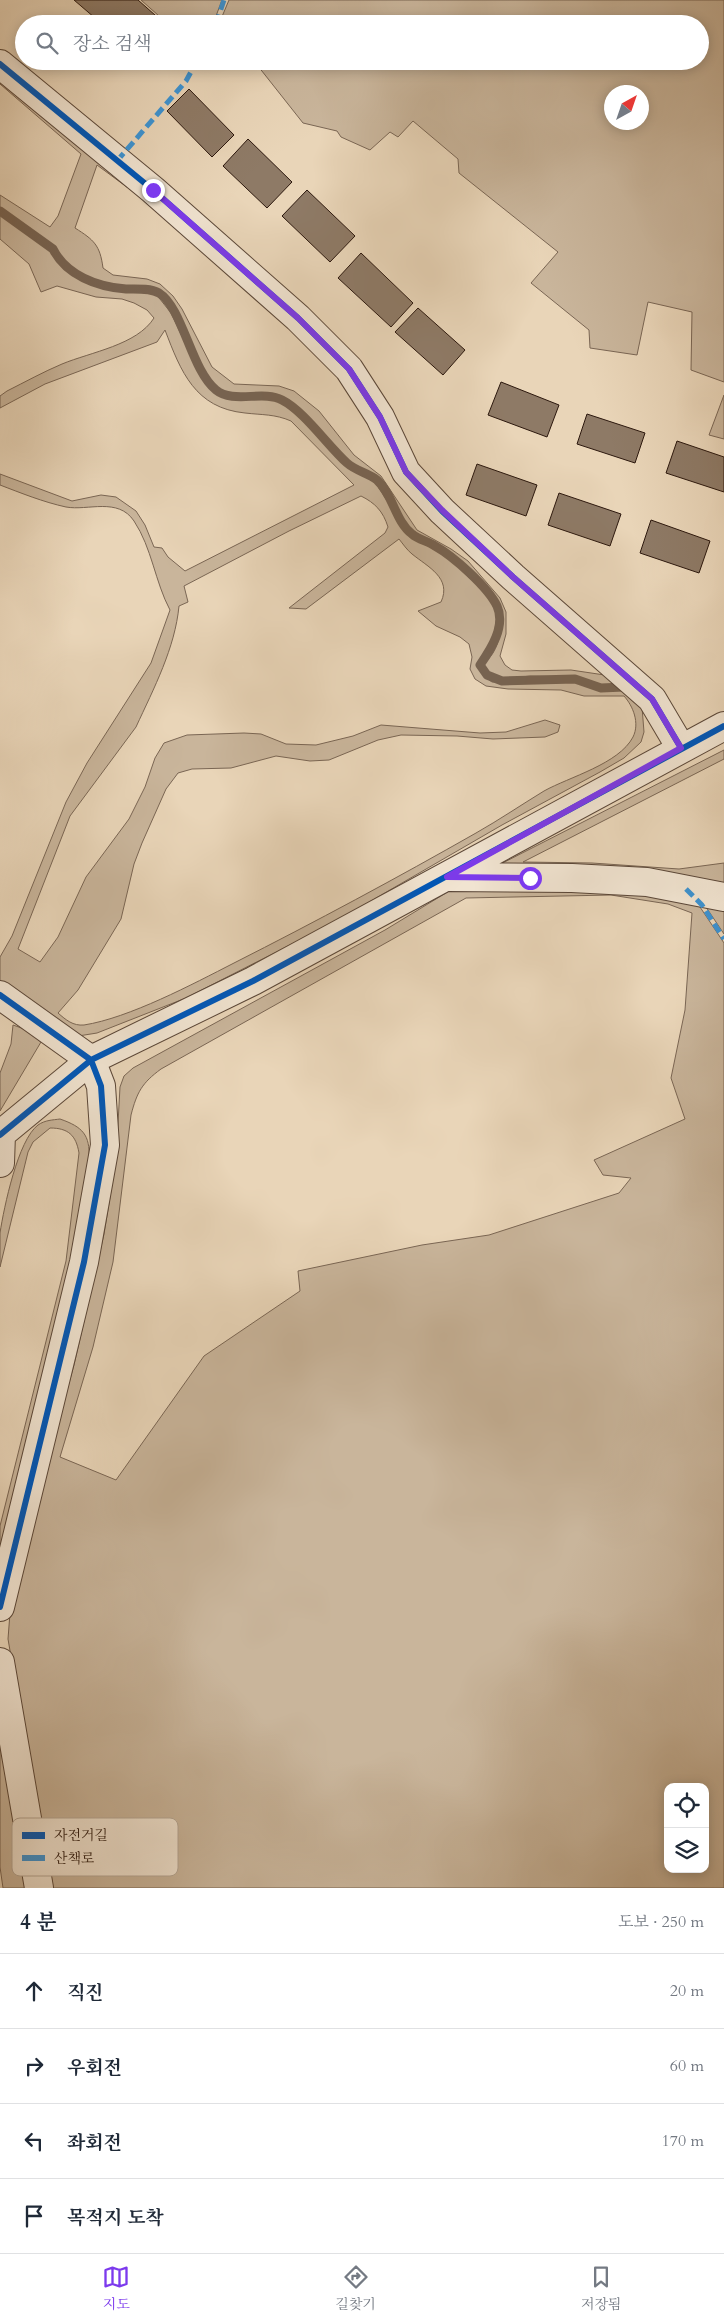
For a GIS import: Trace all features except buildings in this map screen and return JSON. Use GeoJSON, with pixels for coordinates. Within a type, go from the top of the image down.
{"type":"FeatureCollection","features":[{"type":"Feature","properties":{"kind":"street"},"geometry":{"type":"LineString","coordinates":[[0,64],[153,190],[298,318],[349,369],[380,417],[406,472],[442,510],[513,577],[652,699],[681,748]]}},
{"type":"Feature","properties":{"kind":"street"},"geometry":{"type":"LineString","coordinates":[[0,1163],[0,1134],[91,1060],[253,981],[724,726]]}},
{"type":"Feature","properties":{"kind":"street"},"geometry":{"type":"LineString","coordinates":[[447,877],[572,878],[637,881],[724,897]]}},
{"type":"Feature","properties":{"kind":"street"},"geometry":{"type":"LineString","coordinates":[[0,996],[91,1060],[101,1086],[105,1145],[84,1262],[0,1607]]}},
{"type":"Feature","properties":{"kind":"street"},"geometry":{"type":"LineString","coordinates":[[0,1662],[27,1818]]}},
{"type":"Feature","properties":{"kind":"shaded area"},"geometry":{"type":"Polygon","coordinates":[[[141,0],[222,0],[216,15],[158,15],[141,0]]]}},
{"type":"Feature","properties":{"kind":"shaded area"},"geometry":{"type":"Polygon","coordinates":[[[229,0],[724,0],[724,382],[691,370],[692,312],[648,302],[637,355],[590,348],[589,330],[531,283],[558,252],[459,173],[458,159],[413,121],[398,137],[390,132],[370,150],[341,137],[337,131],[303,123],[261,70],[709,70],[709,15],[223,15],[229,0]]]}},
{"type":"Feature","properties":{"kind":"shaded area"},"geometry":{"type":"Polygon","coordinates":[[[0,73],[143,199],[97,165],[75,228],[87,236],[98,248],[103,268],[113,275],[147,279],[160,284],[173,296],[182,309],[212,367],[234,384],[279,386],[294,391],[319,411],[354,455],[381,476],[417,530],[468,561],[500,598],[506,612],[506,634],[500,656],[505,665],[512,670],[521,671],[571,670],[618,677],[624,685],[601,685],[575,677],[530,676],[503,679],[488,674],[483,665],[492,655],[499,637],[501,624],[499,606],[489,590],[472,572],[436,543],[413,532],[403,520],[385,487],[377,478],[351,463],[302,412],[284,398],[268,394],[232,394],[217,388],[208,379],[194,354],[177,312],[160,291],[151,288],[112,284],[78,272],[61,257],[54,247],[0,209],[0,195],[50,227],[58,216],[81,154],[0,84],[0,73]]]}},
{"type":"Feature","properties":{"kind":"shaded area"},"geometry":{"type":"Polygon","coordinates":[[[0,214],[51,250],[65,269],[79,278],[102,288],[156,294],[171,313],[201,377],[214,392],[228,398],[270,398],[280,401],[302,419],[348,466],[375,482],[409,535],[434,547],[460,566],[468,577],[478,584],[495,607],[497,617],[492,645],[478,665],[485,677],[492,682],[575,681],[601,690],[624,690],[642,707],[644,732],[641,742],[624,758],[502,825],[333,923],[186,998],[97,1033],[72,1037],[0,989],[0,957],[12,936],[66,802],[87,763],[151,663],[170,610],[145,542],[134,521],[127,514],[120,509],[111,507],[75,508],[49,503],[0,485],[0,474],[72,501],[101,495],[116,497],[136,511],[145,525],[154,547],[162,548],[168,557],[185,571],[354,485],[291,421],[274,416],[228,410],[202,396],[184,373],[165,330],[157,342],[45,384],[0,408],[0,396],[7,391],[62,364],[125,341],[137,335],[154,318],[147,310],[122,299],[96,297],[57,286],[41,292],[29,264],[0,239],[0,214]],[[361,496],[184,586],[188,602],[179,606],[173,637],[163,668],[150,698],[136,727],[70,816],[18,949],[40,962],[58,937],[86,877],[129,819],[145,787],[155,758],[164,743],[187,735],[244,733],[261,734],[286,744],[316,745],[353,736],[381,725],[480,733],[506,732],[545,720],[560,725],[558,732],[545,737],[493,739],[401,735],[378,740],[329,760],[310,761],[276,756],[231,768],[192,769],[178,773],[166,789],[142,843],[134,864],[121,919],[78,990],[58,1013],[70,1022],[76,1025],[84,1025],[102,1021],[140,1008],[200,981],[416,867],[485,828],[544,791],[593,769],[617,755],[633,737],[636,721],[630,705],[624,696],[584,696],[561,690],[508,689],[486,686],[475,679],[470,669],[472,657],[469,644],[460,637],[436,626],[418,611],[441,602],[444,594],[443,586],[437,574],[410,552],[399,539],[306,609],[289,608],[385,533],[388,527],[384,516],[378,508],[361,496]]]}},
{"type":"Feature","properties":{"kind":"shaded area"},"geometry":{"type":"Polygon","coordinates":[[[724,395],[724,439],[709,435],[724,395]]]}},
{"type":"Feature","properties":{"kind":"shaded area"},"geometry":{"type":"Polygon","coordinates":[[[724,750],[724,759],[523,862],[592,863],[679,869],[724,863],[724,889],[485,872],[724,750]]]}},
{"type":"Feature","properties":{"kind":"shaded area"},"geometry":{"type":"Polygon","coordinates":[[[539,884],[690,899],[700,907],[724,943],[724,1888],[51,1888],[49,1876],[178,1876],[178,1818],[39,1818],[8,1639],[10,1613],[18,1566],[74,1365],[104,1234],[116,1160],[120,1087],[124,1076],[133,1068],[385,930],[459,885],[539,884]],[[611,895],[466,898],[161,1069],[149,1079],[138,1094],[131,1115],[113,1262],[93,1347],[60,1457],[116,1480],[204,1356],[300,1291],[298,1271],[422,1245],[489,1235],[619,1193],[631,1178],[603,1175],[594,1160],[685,1119],[671,1078],[685,1010],[692,913],[668,904],[611,895]]]}},
{"type":"Feature","properties":{"kind":"shaded area"},"geometry":{"type":"Polygon","coordinates":[[[724,902],[724,934],[704,904],[724,902]]]}},
{"type":"Feature","properties":{"kind":"shaded area"},"geometry":{"type":"Polygon","coordinates":[[[13,1025],[27,1030],[41,1042],[0,1111],[0,1073],[11,1044],[13,1025]]]}},
{"type":"Feature","properties":{"kind":"shaded area"},"geometry":{"type":"Polygon","coordinates":[[[60,1119],[74,1125],[84,1133],[88,1143],[89,1158],[74,1261],[0,1572],[0,1526],[66,1261],[79,1153],[76,1142],[66,1131],[50,1128],[33,1142],[28,1152],[0,1267],[0,1233],[13,1175],[24,1145],[38,1125],[46,1121],[60,1119]]]}},
{"type":"Feature","properties":{"kind":"shaded area"},"geometry":{"type":"Polygon","coordinates":[[[0,1717],[19,1818],[12,1818],[12,1876],[30,1876],[32,1888],[3,1888],[0,1867],[0,1717]]]}},
{"type":"Feature","properties":{"kind":"waterway"},"geometry":{"type":"LineString","coordinates":[[0,211],[53,249],[74,273],[104,286],[159,293],[175,312],[200,369],[207,381],[216,390],[231,396],[266,396],[282,400],[299,412],[347,463],[377,480],[387,493],[406,529],[415,536],[432,544],[460,564],[486,590],[497,606],[500,621],[496,637],[480,665],[487,675],[502,681],[575,679],[601,688],[624,687]]}},
{"type":"Feature","properties":{"kind":"marked path"},"geometry":{"type":"LineString","coordinates":[[219,15],[224,0]]}},
{"type":"Feature","properties":{"kind":"marked path"},"geometry":{"type":"LineString","coordinates":[[117,161],[186,81],[192,70]]}},
{"type":"Feature","properties":{"kind":"marked path"},"geometry":{"type":"LineString","coordinates":[[686,889],[702,905],[724,939]]}},
{"type":"Feature","properties":{"kind":"cycle path"},"geometry":{"type":"LineString","coordinates":[[0,64],[153,190],[298,318],[349,369],[380,417],[406,472],[442,511],[513,577],[652,699],[681,748]]}},
{"type":"Feature","properties":{"kind":"cycle path"},"geometry":{"type":"LineString","coordinates":[[0,1135],[91,1060],[253,981],[724,726]]}},
{"type":"Feature","properties":{"kind":"cycle path"},"geometry":{"type":"LineString","coordinates":[[0,995],[91,1060],[101,1086],[105,1145],[84,1262],[0,1607]]}},
{"type":"Feature","properties":{"kind":"route"},"geometry":{"type":"LineString","coordinates":[[153,190],[298,318],[349,369],[380,417],[406,472],[442,510],[513,577],[617,666],[652,699],[681,748],[447,877],[530,878]]}}]}
